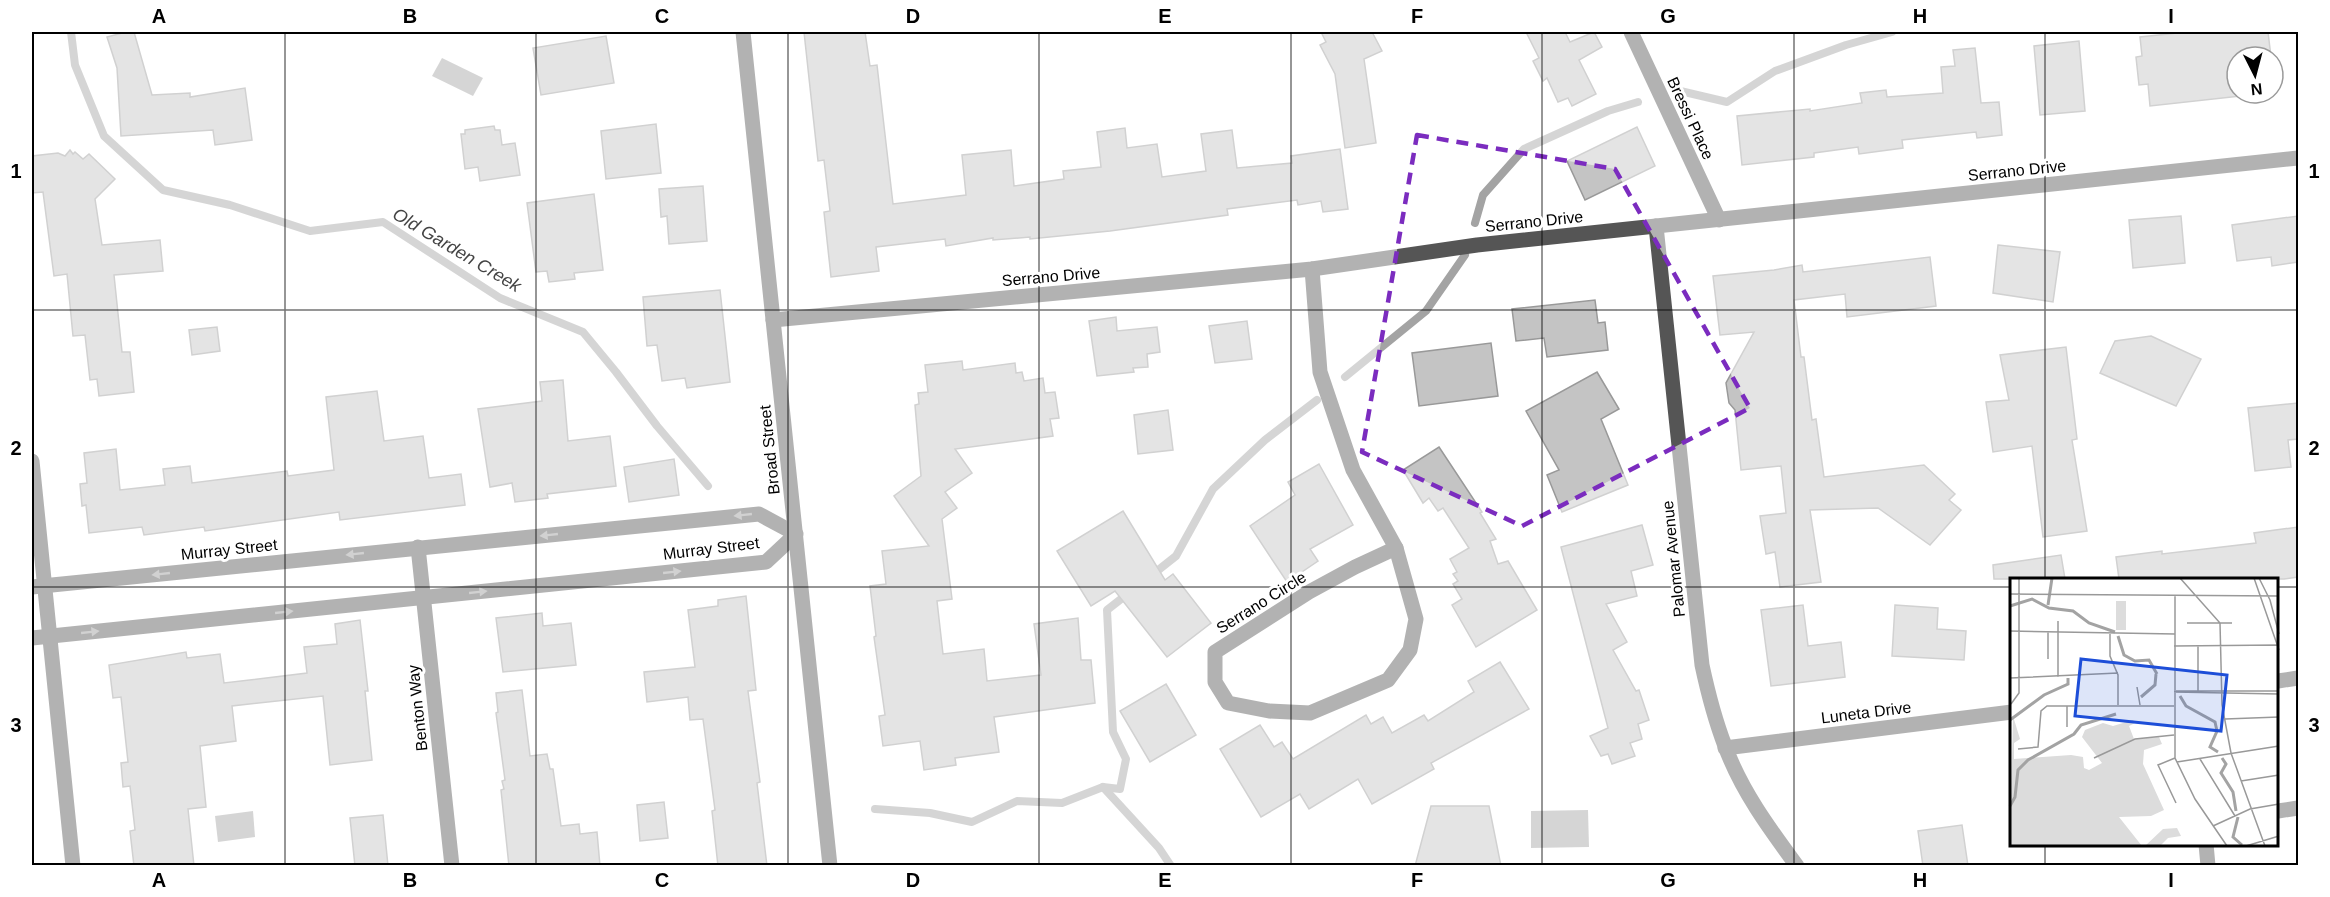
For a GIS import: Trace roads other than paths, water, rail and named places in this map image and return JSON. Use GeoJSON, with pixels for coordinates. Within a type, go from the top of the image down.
{"type":"FeatureCollection","features":[{"type":"Feature","properties":{"kind":"street","name":"Broad Street"},"geometry":{"type":"LineString","coordinates":[[743,32],[830,866]]}},
{"type":"Feature","properties":{"kind":"street","name":"Bressi Place"},"geometry":{"type":"LineString","coordinates":[[1631,32],[1719,220]]}},
{"type":"Feature","properties":{"kind":"street","name":"Serrano Drive"},"geometry":{"type":"LineString","coordinates":[[773,320],[1312,269],[1477,245],[2298,158]]}},
{"type":"Feature","properties":{"kind":"street","name":"Palomar Avenue"},"geometry":{"type":"LineString","coordinates":[[1656,226],[1702,665],[1712,708],[1725,748],[1744,788],[1761,816],[1797,866]]}},
{"type":"Feature","properties":{"kind":"street","name":"Serrano Circle"},"geometry":{"type":"LineString","coordinates":[[1312,269],[1320,372],[1353,470],[1396,548],[1416,619],[1410,650],[1388,680],[1310,713],[1269,711],[1228,703],[1215,682],[1215,652],[1309,592],[1396,548]]}},
{"type":"Feature","properties":{"kind":"street"},"geometry":{"type":"LineString","coordinates":[[32,461],[37,586],[49,636],[73,866]]}},
{"type":"Feature","properties":{"kind":"street","name":"Murray Street"},"geometry":{"type":"LineString","coordinates":[[32,638],[766,562],[796,534],[759,514],[37,586]]}},
{"type":"Feature","properties":{"kind":"street","name":"Benton Way"},"geometry":{"type":"LineString","coordinates":[[418,547],[452,866]]}},
{"type":"Feature","properties":{"kind":"street"},"geometry":{"type":"LineString","coordinates":[[2279,681],[2298,678]]}},
{"type":"Feature","properties":{"kind":"street","name":"Luneta Drive"},"geometry":{"type":"LineString","coordinates":[[1725,748],[2010,712]]}},
{"type":"Feature","properties":{"kind":"street"},"geometry":{"type":"LineString","coordinates":[[2279,811],[2298,808]]}},
{"type":"Feature","properties":{"kind":"street"},"geometry":{"type":"LineString","coordinates":[[2206,846],[2208,866]]}},
{"type":"Feature","properties":{"kind":"waterway","name":"Old Garden Creek"},"geometry":{"type":"LineString","coordinates":[[71,32],[75,65],[104,136],[163,190],[230,205],[310,231],[383,222],[500,298],[583,332],[708,486]]}},
{"type":"Feature","properties":{"kind":"waterway"},"geometry":{"type":"LineString","coordinates":[[1676,90],[1727,102],[1775,71],[1846,45],[1892,32]]}},
{"type":"Feature","properties":{"kind":"waterway"},"geometry":{"type":"LineString","coordinates":[[1475,223],[1483,195],[1524,149],[1608,111],[1638,102]]}},
{"type":"Feature","properties":{"kind":"waterway"},"geometry":{"type":"LineString","coordinates":[[1345,377],[1426,311],[1465,255]]}},
{"type":"Feature","properties":{"kind":"waterway"},"geometry":{"type":"LineString","coordinates":[[1152,575],[1176,556],[1213,489],[1265,440],[1317,400]]}},
{"type":"Feature","properties":{"kind":"waterway","name":"Old Garden Creek"},"geometry":{"type":"LineString","coordinates":[[875,809],[930,813],[972,822],[1017,801],[1062,803],[1103,787],[1120,789],[1126,759],[1113,732],[1107,610],[1130,592]]}},
{"type":"Feature","properties":{"kind":"waterway","name":"Old Garden Creek"},"geometry":{"type":"LineString","coordinates":[[1103,787],[1159,848],[1171,866]]}}]}
